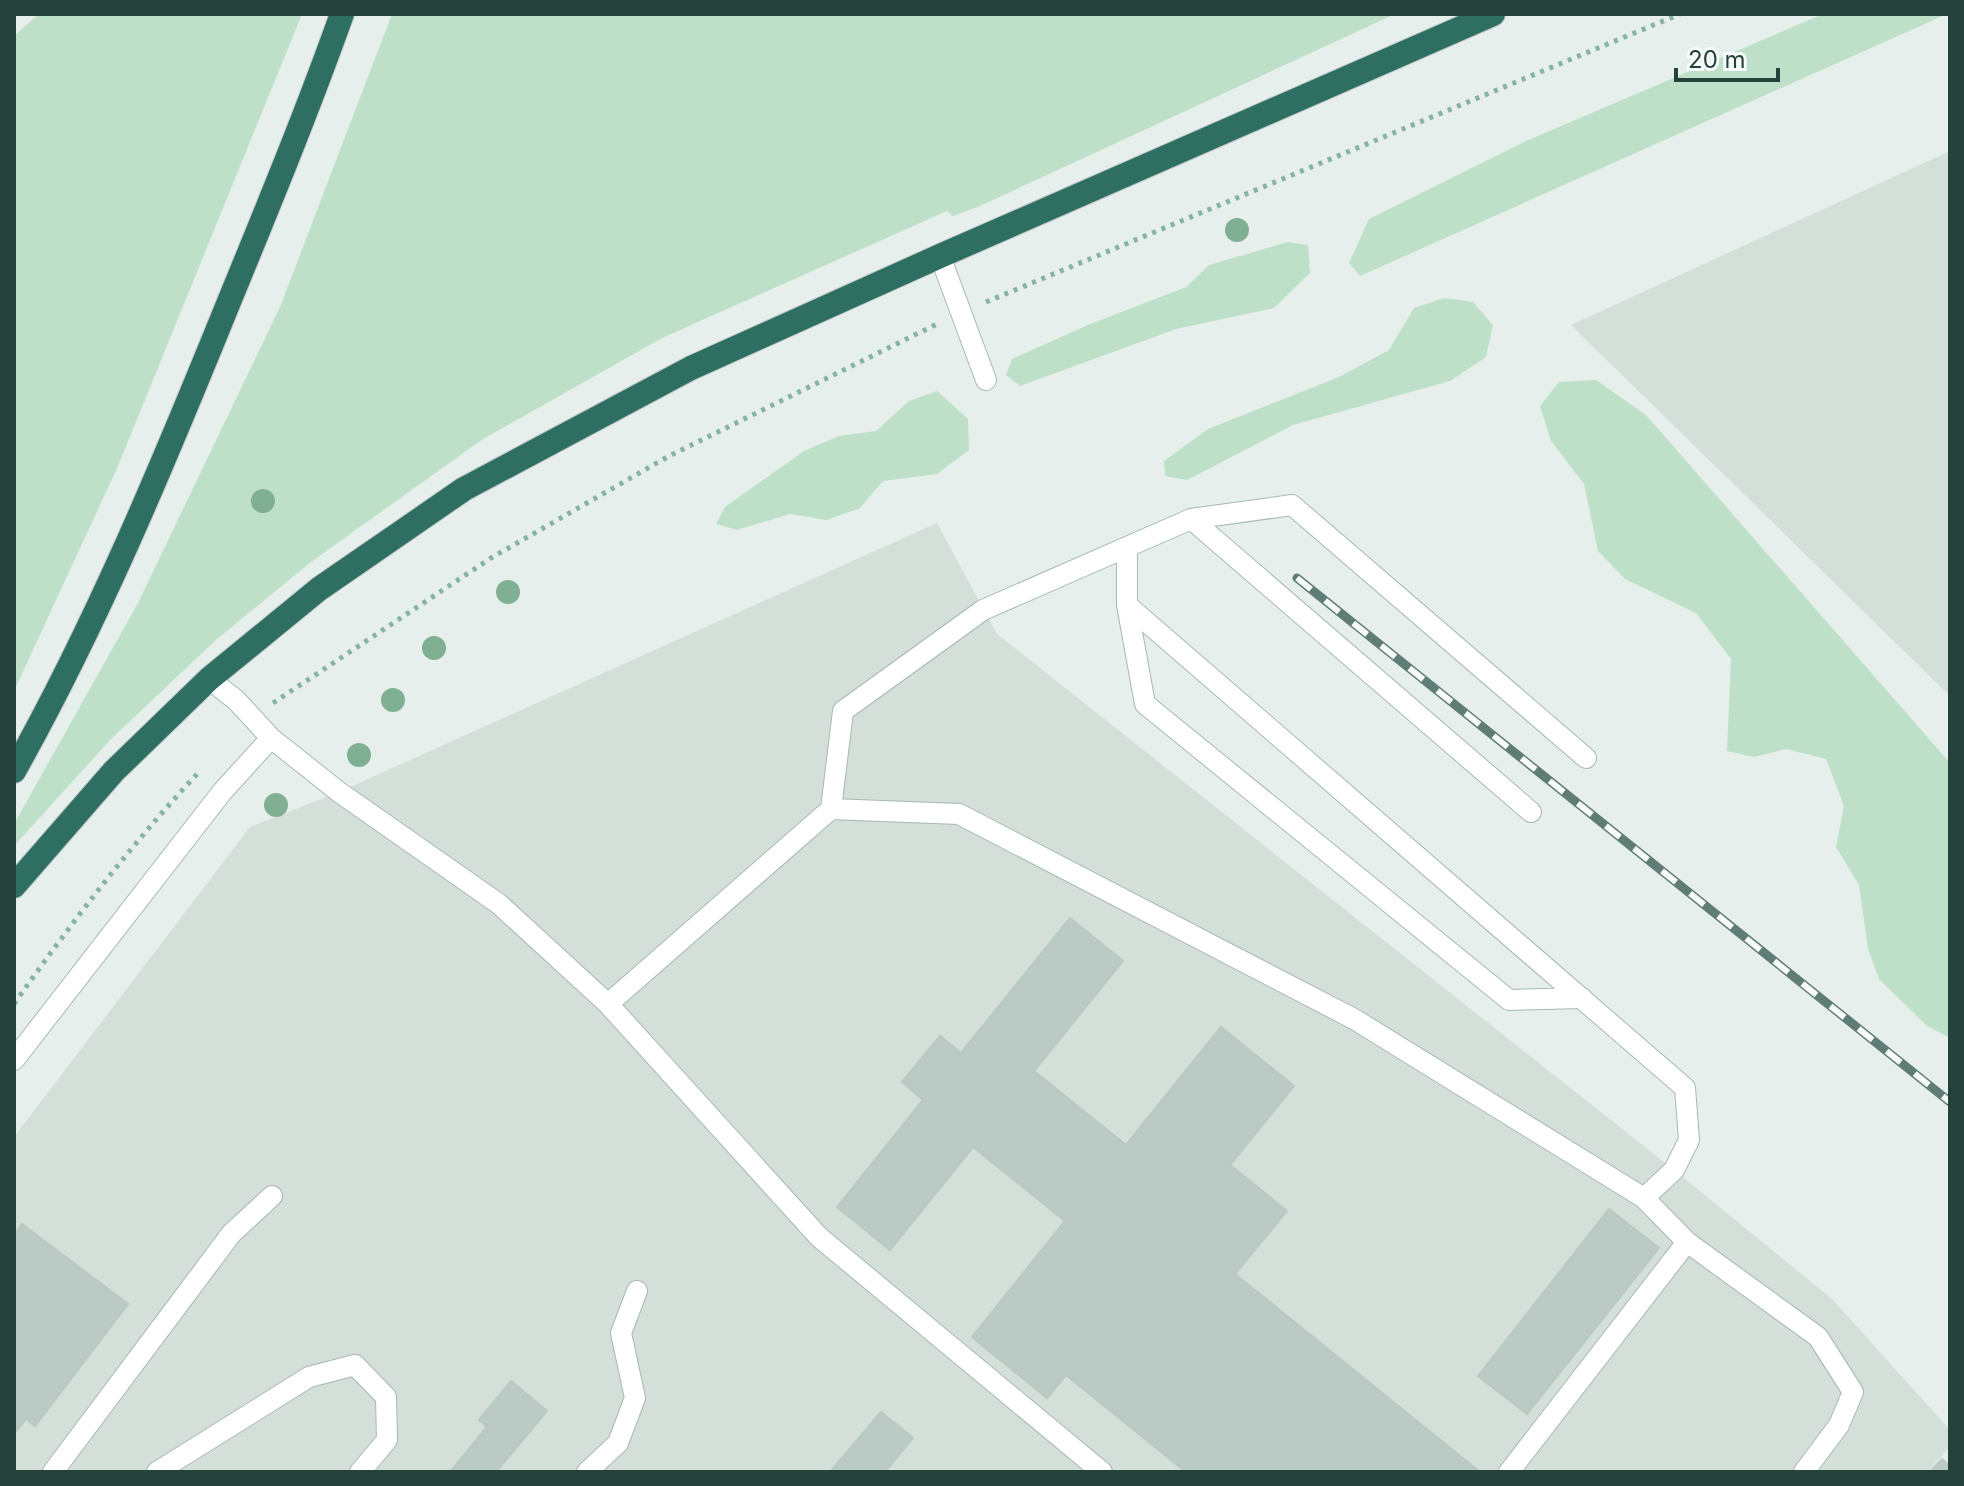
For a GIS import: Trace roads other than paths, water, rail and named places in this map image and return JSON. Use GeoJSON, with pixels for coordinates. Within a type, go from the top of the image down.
{"type":"FeatureCollection","features":[{"type":"Feature","properties":{"kind":"highway"},"geometry":{"type":"LineString","coordinates":[[14,771],[42,722],[158,476],[318,83],[342,14]]}},
{"type":"Feature","properties":{"kind":"highway"},"geometry":{"type":"LineString","coordinates":[[14,886],[114,771],[209,679],[319,589],[464,489],[691,368],[1493,14]]}},
{"type":"Feature","properties":{"kind":"lane"},"geometry":{"type":"LineString","coordinates":[[940,256],[986,380]]}},
{"type":"Feature","properties":{"kind":"lane"},"geometry":{"type":"LineString","coordinates":[[608,1004],[831,809],[843,711],[983,610],[1191,519],[1292,505],[1586,758]]}},
{"type":"Feature","properties":{"kind":"lane"},"geometry":{"type":"LineString","coordinates":[[1191,519],[1531,812]]}},
{"type":"Feature","properties":{"kind":"lane"},"geometry":{"type":"LineString","coordinates":[[1127,547],[1127,605],[1145,704],[1509,1000],[1582,998]]}},
{"type":"Feature","properties":{"kind":"lane"},"geometry":{"type":"LineString","coordinates":[[1127,605],[1685,1088],[1689,1140],[1674,1170],[1644,1198]]}},
{"type":"Feature","properties":{"kind":"lane"},"geometry":{"type":"LineString","coordinates":[[209,679],[236,700],[271,738],[339,792],[499,904],[608,1004],[819,1237],[1102,1472]]}},
{"type":"Feature","properties":{"kind":"lane"},"geometry":{"type":"LineString","coordinates":[[14,1060],[222,792],[271,738]]}},
{"type":"Feature","properties":{"kind":"lane"},"geometry":{"type":"LineString","coordinates":[[831,809],[959,814],[1354,1019],[1644,1198],[1687,1242],[1818,1337],[1853,1392],[1839,1425],[1804,1472]]}},
{"type":"Feature","properties":{"kind":"lane"},"geometry":{"type":"LineString","coordinates":[[53,1472],[231,1234],[272,1196]]}},
{"type":"Feature","properties":{"kind":"lane"},"geometry":{"type":"LineString","coordinates":[[1509,1472],[1687,1242]]}},
{"type":"Feature","properties":{"kind":"lane"},"geometry":{"type":"LineString","coordinates":[[587,1472],[618,1443],[635,1398],[621,1333],[637,1291]]}},
{"type":"Feature","properties":{"kind":"lane"},"geometry":{"type":"LineString","coordinates":[[157,1472],[309,1377],[355,1365],[386,1397],[387,1440],[360,1472]]}},
{"type":"Feature","properties":{"kind":"railway"},"geometry":{"type":"LineString","coordinates":[[1297,578],[1950,1102]]}}]}
